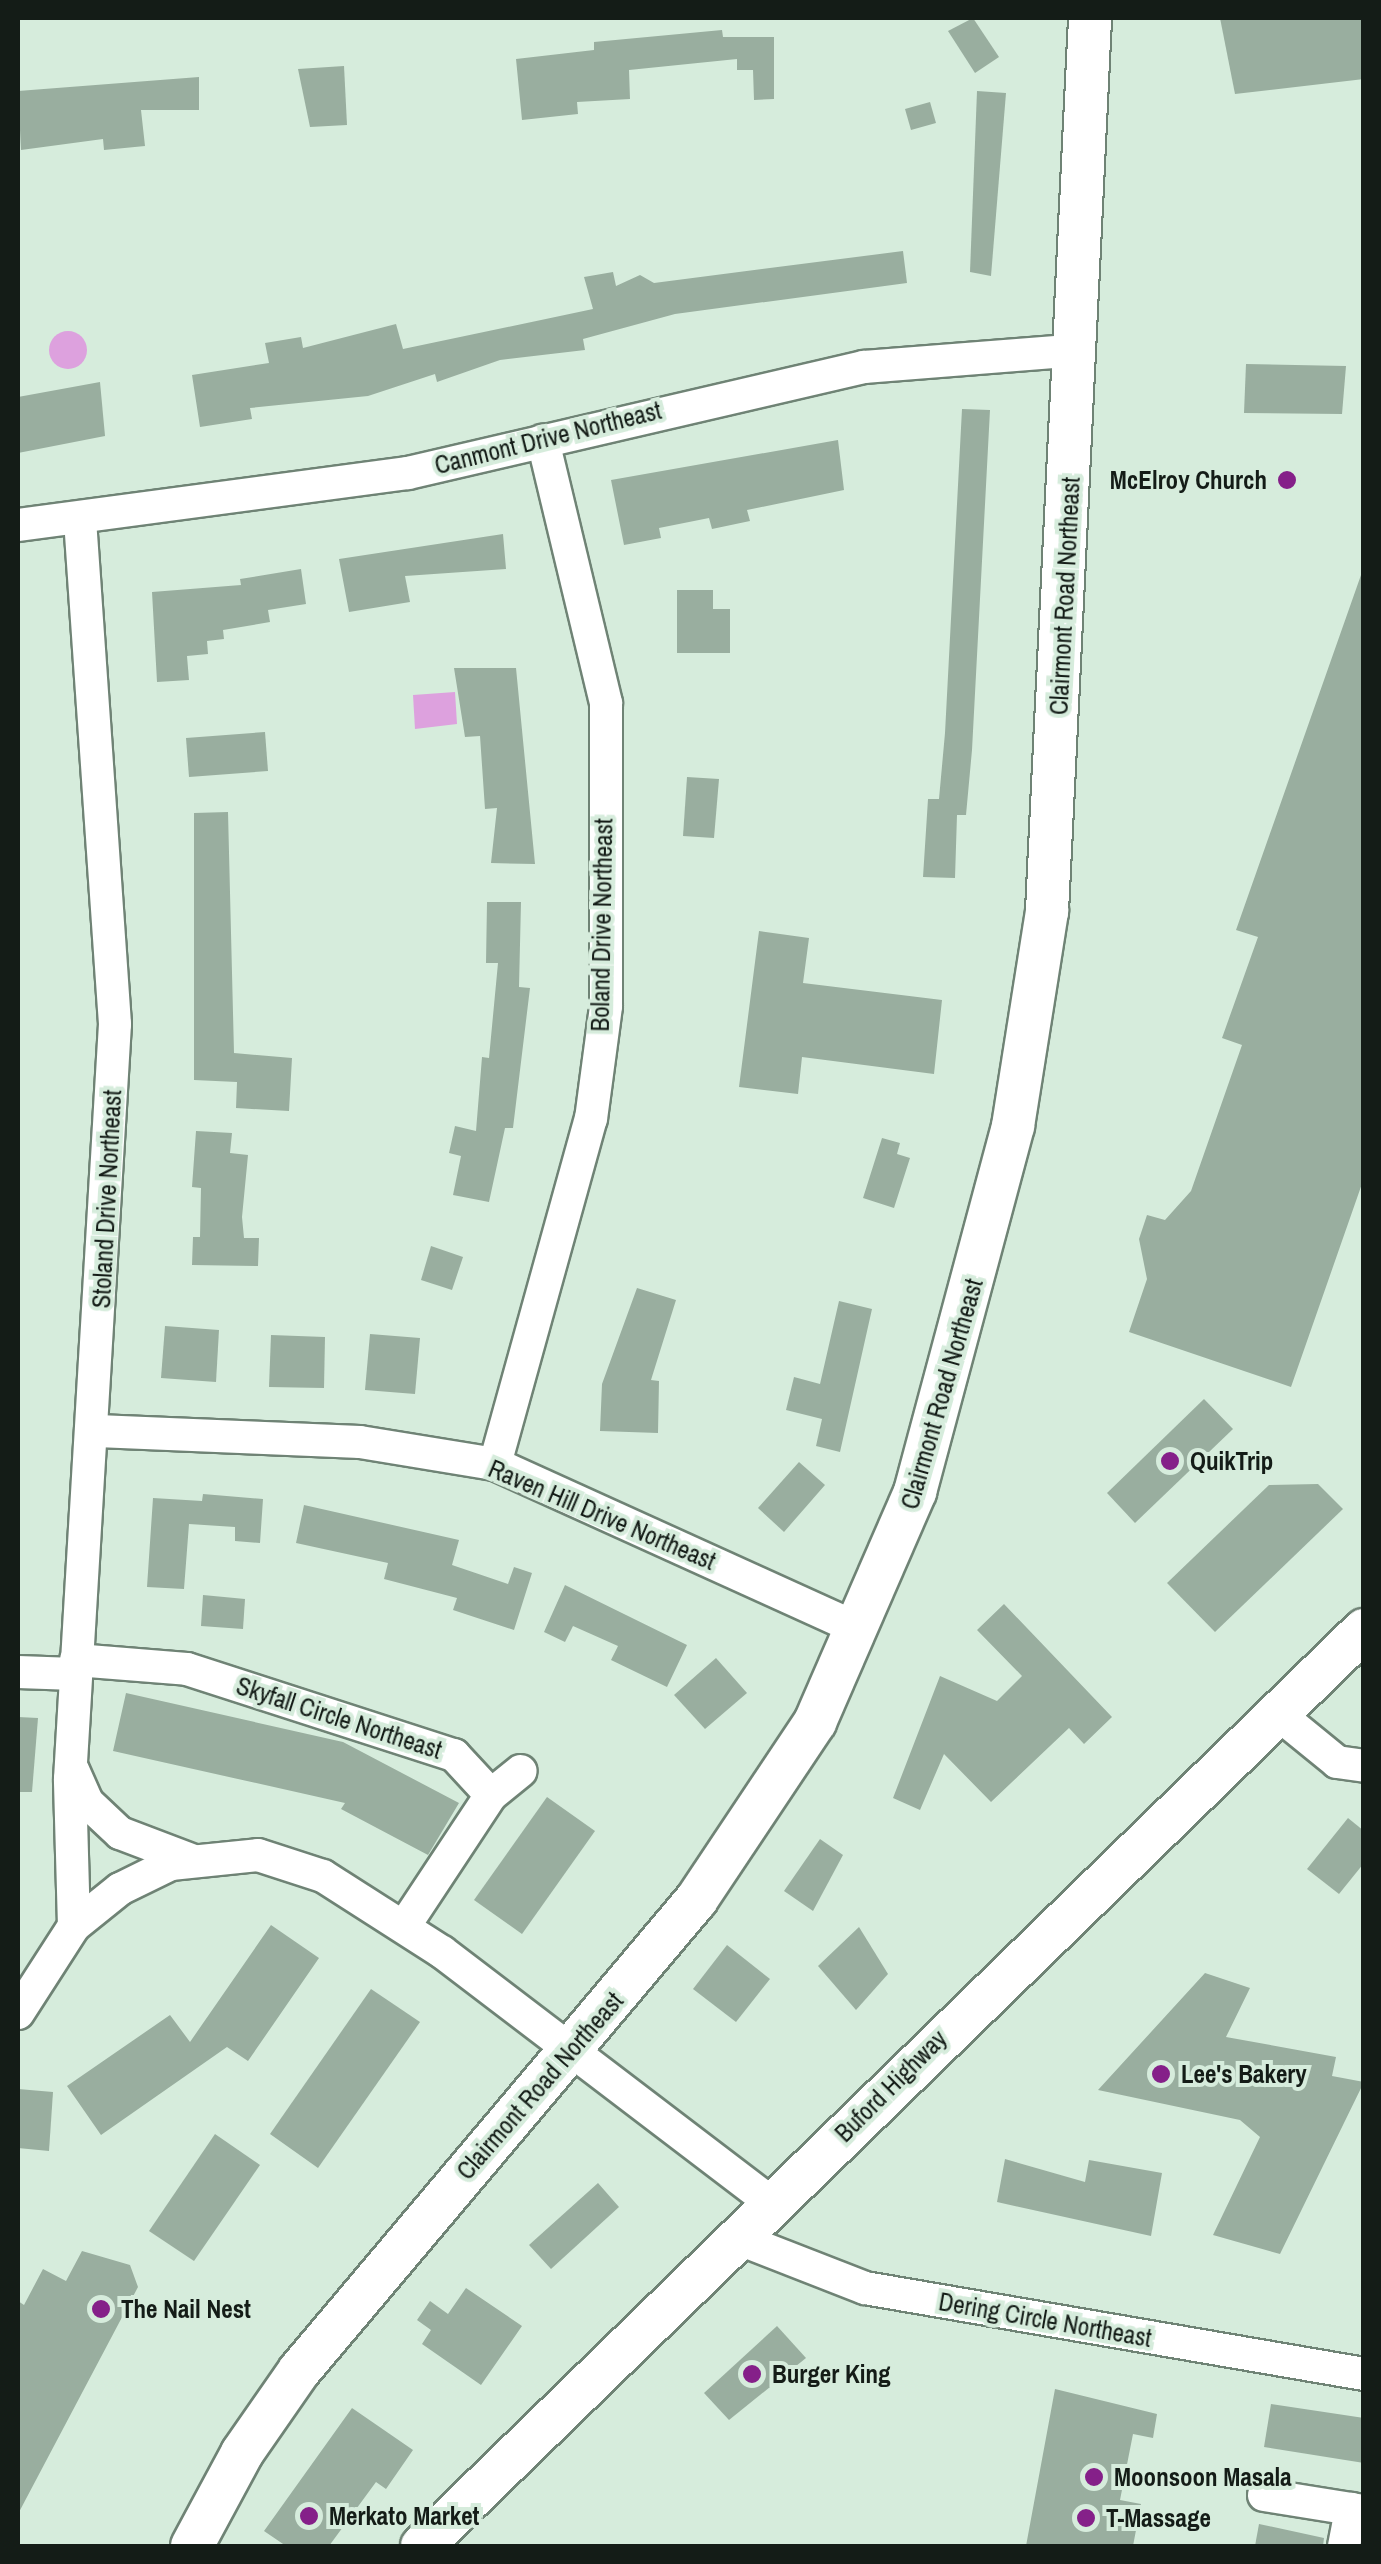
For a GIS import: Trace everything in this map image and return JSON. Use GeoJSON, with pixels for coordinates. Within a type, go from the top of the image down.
{"type":"FeatureCollection","features":[{"type":"Feature","properties":{"kind":"main road","name":"Clairmont Road Northeast"},"geometry":{"type":"LineString","coordinates":[[192,2546],[242,2453],[300,2372],[698,1899],[782,1775],[884,1576],[939,1415],[1033,1018],[1047,911],[1078,350],[1090,18]]}},
{"type":"Feature","properties":{"kind":"main road","name":"Buford Highway"},"geometry":{"type":"LineString","coordinates":[[422,2546],[769,2200],[1364,1630]]}},
{"type":"Feature","properties":{"kind":"street","name":"Canmont Drive Northeast"},"geometry":{"type":"LineString","coordinates":[[18,525],[80,520],[408,472],[846,370],[1078,350]]}},
{"type":"Feature","properties":{"kind":"street","name":"Boland Drive Northeast"},"geometry":{"type":"LineString","coordinates":[[495,1464],[591,1120],[606,1006],[606,703],[543,440]]}},
{"type":"Feature","properties":{"kind":"street","name":"Stoland Drive Northeast"},"geometry":{"type":"LineString","coordinates":[[74,1926],[70,1878],[71,1766],[96,1431],[116,1024],[80,520]]}},
{"type":"Feature","properties":{"kind":"street","name":"Raven Hill Drive Northeast"},"geometry":{"type":"LineString","coordinates":[[96,1431],[360,1442],[495,1464],[856,1628]]}},
{"type":"Feature","properties":{"kind":"street","name":"Skyfall Circle Northeast"},"geometry":{"type":"LineString","coordinates":[[18,1672],[76,1667],[187,1669],[454,1755],[491,1795]]}},
{"type":"Feature","properties":{"kind":"street"},"geometry":{"type":"LineString","coordinates":[[1277,1713],[1337,1762],[1364,1766]]}},
{"type":"Feature","properties":{"kind":"street"},"geometry":{"type":"LineString","coordinates":[[71,1766],[88,1804],[120,1833],[193,1860]]}},
{"type":"Feature","properties":{"kind":"street"},"geometry":{"type":"LineString","coordinates":[[405,1926],[491,1795],[521,1771]]}},
{"type":"Feature","properties":{"kind":"street"},"geometry":{"type":"LineString","coordinates":[[18,2014],[74,1926],[120,1890],[193,1860],[258,1855],[323,1876],[405,1926],[769,2200]]}},
{"type":"Feature","properties":{"kind":"street","name":"Dering Circle Northeast"},"geometry":{"type":"LineString","coordinates":[[734,2237],[865,2288],[1364,2374]]}},
{"type":"Feature","properties":{"kind":"street"},"geometry":{"type":"LineString","coordinates":[[1264,2496],[1357,2510],[1344,2546]]}},
{"type":"Feature","properties":{"kind":"shaded area"},"geometry":{"type":"Polygon","coordinates":[[[68,331],[81,337],[87,350],[81,363],[68,369],[55,363],[49,350],[55,337],[68,331]]]}},
{"type":"Feature","properties":{"kind":"shaded area"},"geometry":{"type":"Polygon","coordinates":[[[455,692],[457,724],[415,729],[413,695],[455,692]]]}},
{"type":"Feature","properties":{"kind":"building"},"geometry":{"type":"Polygon","coordinates":[[[973,18],[999,57],[975,73],[948,31],[973,18]]]}},
{"type":"Feature","properties":{"kind":"building"},"geometry":{"type":"Polygon","coordinates":[[[1220,18],[1364,18],[1364,79],[1235,94],[1220,18]]]}},
{"type":"Feature","properties":{"kind":"building"},"geometry":{"type":"Polygon","coordinates":[[[722,30],[723,37],[774,37],[774,99],[754,100],[753,70],[737,70],[737,59],[629,70],[630,99],[577,102],[578,114],[522,120],[516,59],[594,50],[594,42],[722,30]]]}},
{"type":"Feature","properties":{"kind":"building"},"geometry":{"type":"Polygon","coordinates":[[[344,66],[347,125],[310,127],[298,69],[344,66]]]}},
{"type":"Feature","properties":{"kind":"building"},"geometry":{"type":"Polygon","coordinates":[[[199,77],[199,110],[141,110],[145,146],[104,150],[103,139],[21,150],[18,91],[199,77]]]}},
{"type":"Feature","properties":{"kind":"building"},"geometry":{"type":"Polygon","coordinates":[[[977,91],[1006,93],[991,276],[970,272],[977,91]]]}},
{"type":"Feature","properties":{"kind":"building"},"geometry":{"type":"Polygon","coordinates":[[[930,102],[936,123],[911,130],[905,109],[930,102]]]}},
{"type":"Feature","properties":{"kind":"building"},"geometry":{"type":"Polygon","coordinates":[[[903,251],[907,283],[675,314],[583,339],[585,350],[500,360],[437,382],[435,374],[368,396],[250,408],[252,419],[200,427],[192,375],[269,363],[265,343],[301,337],[303,348],[396,324],[403,349],[593,309],[584,277],[613,272],[616,286],[640,275],[654,283],[903,251]]]}},
{"type":"Feature","properties":{"kind":"building"},"geometry":{"type":"Polygon","coordinates":[[[1246,364],[1346,366],[1342,414],[1244,413],[1246,364]]]}},
{"type":"Feature","properties":{"kind":"building"},"geometry":{"type":"Polygon","coordinates":[[[100,382],[105,436],[18,453],[18,397],[100,382]]]}},
{"type":"Feature","properties":{"kind":"building"},"geometry":{"type":"Polygon","coordinates":[[[962,409],[990,410],[972,750],[966,815],[957,815],[955,878],[923,877],[928,799],[939,799],[945,733],[962,409]]]}},
{"type":"Feature","properties":{"kind":"building"},"geometry":{"type":"Polygon","coordinates":[[[838,440],[844,490],[747,510],[750,521],[712,529],[709,518],[659,528],[661,538],[624,545],[611,480],[838,440]]]}},
{"type":"Feature","properties":{"kind":"building"},"geometry":{"type":"Polygon","coordinates":[[[503,534],[506,569],[405,576],[410,602],[349,612],[339,559],[503,534]]]}},
{"type":"Feature","properties":{"kind":"building"},"geometry":{"type":"Polygon","coordinates":[[[301,569],[306,604],[268,610],[270,622],[223,630],[224,639],[207,641],[208,654],[187,656],[189,680],[157,682],[152,592],[241,585],[240,579],[301,569]]]}},
{"type":"Feature","properties":{"kind":"building"},"geometry":{"type":"Polygon","coordinates":[[[1361,575],[1364,1178],[1291,1387],[1129,1332],[1147,1279],[1139,1239],[1147,1215],[1165,1220],[1191,1191],[1242,1045],[1222,1038],[1258,937],[1236,930],[1361,575]]]}},
{"type":"Feature","properties":{"kind":"building"},"geometry":{"type":"Polygon","coordinates":[[[677,590],[713,590],[713,609],[730,609],[730,653],[677,653],[677,590]]]}},
{"type":"Feature","properties":{"kind":"building"},"geometry":{"type":"Polygon","coordinates":[[[454,668],[516,668],[535,864],[491,863],[497,808],[485,809],[480,736],[465,737],[454,668]]]}},
{"type":"Feature","properties":{"kind":"building"},"geometry":{"type":"Polygon","coordinates":[[[265,732],[268,771],[189,777],[186,738],[265,732]]]}},
{"type":"Feature","properties":{"kind":"building"},"geometry":{"type":"Polygon","coordinates":[[[687,777],[719,779],[714,838],[683,836],[687,777]]]}},
{"type":"Feature","properties":{"kind":"building"},"geometry":{"type":"Polygon","coordinates":[[[228,812],[234,1053],[292,1058],[289,1111],[236,1108],[237,1082],[194,1080],[194,813],[228,812]]]}},
{"type":"Feature","properties":{"kind":"building"},"geometry":{"type":"Polygon","coordinates":[[[487,902],[521,902],[519,987],[530,988],[513,1128],[505,1128],[489,1202],[453,1195],[461,1156],[449,1153],[455,1126],[476,1131],[482,1057],[489,1058],[498,963],[486,963],[487,902]]]}},
{"type":"Feature","properties":{"kind":"building"},"geometry":{"type":"Polygon","coordinates":[[[759,931],[809,938],[803,983],[942,1000],[934,1074],[802,1057],[798,1094],[739,1087],[759,931]]]}},
{"type":"Feature","properties":{"kind":"building"},"geometry":{"type":"Polygon","coordinates":[[[196,1131],[232,1133],[230,1153],[248,1155],[242,1217],[244,1238],[259,1238],[258,1266],[192,1265],[193,1237],[200,1237],[201,1188],[192,1187],[196,1131]]]}},
{"type":"Feature","properties":{"kind":"building"},"geometry":{"type":"Polygon","coordinates":[[[882,1138],[900,1143],[897,1154],[910,1158],[894,1208],[863,1198],[882,1138]]]}},
{"type":"Feature","properties":{"kind":"building"},"geometry":{"type":"Polygon","coordinates":[[[431,1246],[463,1257],[452,1290],[421,1280],[431,1246]]]}},
{"type":"Feature","properties":{"kind":"building"},"geometry":{"type":"Polygon","coordinates":[[[637,1288],[676,1300],[651,1380],[659,1381],[658,1433],[600,1431],[602,1384],[637,1288]]]}},
{"type":"Feature","properties":{"kind":"building"},"geometry":{"type":"Polygon","coordinates":[[[839,1301],[872,1309],[840,1452],[816,1446],[822,1419],[786,1410],[794,1377],[820,1384],[839,1301]]]}},
{"type":"Feature","properties":{"kind":"building"},"geometry":{"type":"Polygon","coordinates":[[[165,1326],[219,1330],[216,1382],[161,1378],[165,1326]]]}},
{"type":"Feature","properties":{"kind":"building"},"geometry":{"type":"Polygon","coordinates":[[[370,1334],[420,1338],[415,1394],[365,1390],[370,1334]]]}},
{"type":"Feature","properties":{"kind":"building"},"geometry":{"type":"Polygon","coordinates":[[[271,1335],[325,1337],[324,1388],[269,1387],[271,1335]]]}},
{"type":"Feature","properties":{"kind":"building","name":"QuikTrip"},"geometry":{"type":"Polygon","coordinates":[[[1204,1399],[1233,1429],[1135,1523],[1107,1493],[1204,1399]]]}},
{"type":"Feature","properties":{"kind":"building"},"geometry":{"type":"Polygon","coordinates":[[[799,1462],[825,1485],[784,1532],[758,1508],[799,1462]]]}},
{"type":"Feature","properties":{"kind":"building"},"geometry":{"type":"Polygon","coordinates":[[[1318,1484],[1343,1509],[1215,1632],[1167,1583],[1269,1485],[1318,1484]]]}},
{"type":"Feature","properties":{"kind":"building"},"geometry":{"type":"Polygon","coordinates":[[[203,1494],[263,1499],[260,1543],[235,1541],[235,1527],[189,1524],[184,1589],[147,1587],[153,1498],[202,1501],[203,1494]]]}},
{"type":"Feature","properties":{"kind":"building"},"geometry":{"type":"Polygon","coordinates":[[[304,1505],[459,1540],[452,1565],[508,1584],[514,1567],[532,1573],[514,1630],[453,1610],[457,1598],[384,1579],[388,1563],[296,1543],[304,1505]]]}},
{"type":"Feature","properties":{"kind":"building"},"geometry":{"type":"Polygon","coordinates":[[[565,1585],[687,1645],[667,1687],[611,1660],[618,1646],[573,1626],[565,1642],[544,1632],[565,1585]]]}},
{"type":"Feature","properties":{"kind":"building"},"geometry":{"type":"Polygon","coordinates":[[[203,1595],[245,1599],[243,1629],[201,1626],[203,1595]]]}},
{"type":"Feature","properties":{"kind":"building"},"geometry":{"type":"Polygon","coordinates":[[[1004,1604],[1112,1717],[1084,1744],[1069,1728],[991,1802],[944,1754],[920,1810],[893,1798],[940,1676],[997,1701],[1022,1676],[977,1630],[1004,1604]]]}},
{"type":"Feature","properties":{"kind":"building"},"geometry":{"type":"Polygon","coordinates":[[[716,1658],[747,1693],[705,1729],[674,1695],[716,1658]]]}},
{"type":"Feature","properties":{"kind":"building"},"geometry":{"type":"Polygon","coordinates":[[[126,1693],[343,1742],[459,1803],[428,1855],[341,1809],[345,1803],[113,1751],[126,1693]]]}},
{"type":"Feature","properties":{"kind":"building"},"geometry":{"type":"Polygon","coordinates":[[[18,1717],[38,1718],[32,1792],[18,1792],[18,1717]]]}},
{"type":"Feature","properties":{"kind":"building"},"geometry":{"type":"Polygon","coordinates":[[[547,1797],[595,1831],[522,1934],[474,1900],[547,1797]]]}},
{"type":"Feature","properties":{"kind":"building"},"geometry":{"type":"Polygon","coordinates":[[[1348,1818],[1364,1831],[1364,1863],[1339,1894],[1307,1869],[1348,1818]]]}},
{"type":"Feature","properties":{"kind":"building"},"geometry":{"type":"Polygon","coordinates":[[[820,1839],[843,1855],[813,1911],[784,1891],[820,1839]]]}},
{"type":"Feature","properties":{"kind":"building"},"geometry":{"type":"Polygon","coordinates":[[[271,1925],[319,1958],[248,2061],[227,2047],[101,2135],[67,2086],[170,2015],[190,2042],[271,1925]]]}},
{"type":"Feature","properties":{"kind":"building"},"geometry":{"type":"Polygon","coordinates":[[[859,1927],[888,1974],[856,2010],[818,1966],[859,1927]]]}},
{"type":"Feature","properties":{"kind":"building"},"geometry":{"type":"Polygon","coordinates":[[[727,1945],[770,1979],[736,2022],[693,1989],[727,1945]]]}},
{"type":"Feature","properties":{"kind":"building"},"geometry":{"type":"Polygon","coordinates":[[[1205,1973],[1250,1988],[1226,2037],[1336,2057],[1332,2076],[1364,2082],[1280,2254],[1213,2235],[1260,2137],[1240,2120],[1098,2090],[1205,1973]]]}},
{"type":"Feature","properties":{"kind":"building"},"geometry":{"type":"Polygon","coordinates":[[[371,1989],[420,2022],[318,2168],[270,2134],[371,1989]]]}},
{"type":"Feature","properties":{"kind":"building"},"geometry":{"type":"Polygon","coordinates":[[[18,2089],[53,2092],[49,2151],[18,2148],[18,2089]]]}},
{"type":"Feature","properties":{"kind":"building"},"geometry":{"type":"Polygon","coordinates":[[[215,2134],[260,2165],[194,2261],[149,2231],[215,2134]]]}},
{"type":"Feature","properties":{"kind":"building"},"geometry":{"type":"Polygon","coordinates":[[[1005,2159],[1085,2182],[1089,2160],[1162,2173],[1151,2236],[997,2202],[1005,2159]]]}},
{"type":"Feature","properties":{"kind":"building"},"geometry":{"type":"Polygon","coordinates":[[[598,2183],[619,2207],[551,2269],[529,2245],[598,2183]]]}},
{"type":"Feature","properties":{"kind":"building"},"geometry":{"type":"Polygon","coordinates":[[[82,2251],[130,2265],[138,2287],[18,2514],[18,2301],[24,2305],[43,2269],[66,2281],[82,2251]]]}},
{"type":"Feature","properties":{"kind":"building"},"geometry":{"type":"Polygon","coordinates":[[[466,2288],[522,2326],[481,2385],[422,2344],[431,2330],[417,2320],[430,2301],[448,2314],[466,2288]]]}},
{"type":"Feature","properties":{"kind":"building","name":"Burger King"},"geometry":{"type":"Polygon","coordinates":[[[777,2326],[806,2358],[729,2420],[704,2393],[777,2326]]]}},
{"type":"Feature","properties":{"kind":"building"},"geometry":{"type":"Polygon","coordinates":[[[1055,2389],[1157,2414],[1153,2438],[1133,2434],[1120,2500],[1141,2504],[1133,2546],[1026,2546],[1055,2389]]]}},
{"type":"Feature","properties":{"kind":"building"},"geometry":{"type":"Polygon","coordinates":[[[1271,2404],[1364,2418],[1364,2463],[1264,2447],[1271,2404]]]}},
{"type":"Feature","properties":{"kind":"building"},"geometry":{"type":"Polygon","coordinates":[[[352,2408],[413,2450],[386,2489],[376,2482],[329,2546],[286,2546],[264,2531],[352,2408]]]}},
{"type":"Feature","properties":{"kind":"building"},"geometry":{"type":"Polygon","coordinates":[[[1259,2524],[1324,2538],[1323,2546],[1255,2546],[1259,2524]]]}},
{"type":"Feature","properties":{"kind":"place","name":"McElroy Church"},"geometry":{"type":"Point","coordinates":[1287,480]}},
{"type":"Feature","properties":{"kind":"place","name":"QuikTrip"},"geometry":{"type":"Point","coordinates":[1170,1461]}},
{"type":"Feature","properties":{"kind":"place","name":"Lee's Bakery"},"geometry":{"type":"Point","coordinates":[1161,2074]}},
{"type":"Feature","properties":{"kind":"place","name":"The Nail Nest"},"geometry":{"type":"Point","coordinates":[101,2309]}},
{"type":"Feature","properties":{"kind":"place","name":"Burger King"},"geometry":{"type":"Point","coordinates":[752,2374]}},
{"type":"Feature","properties":{"kind":"place","name":"Moonsoon Masala"},"geometry":{"type":"Point","coordinates":[1094,2477]}},
{"type":"Feature","properties":{"kind":"place","name":"Merkato Market"},"geometry":{"type":"Point","coordinates":[309,2516]}},
{"type":"Feature","properties":{"kind":"place","name":"T-Massage"},"geometry":{"type":"Point","coordinates":[1086,2518]}}]}
